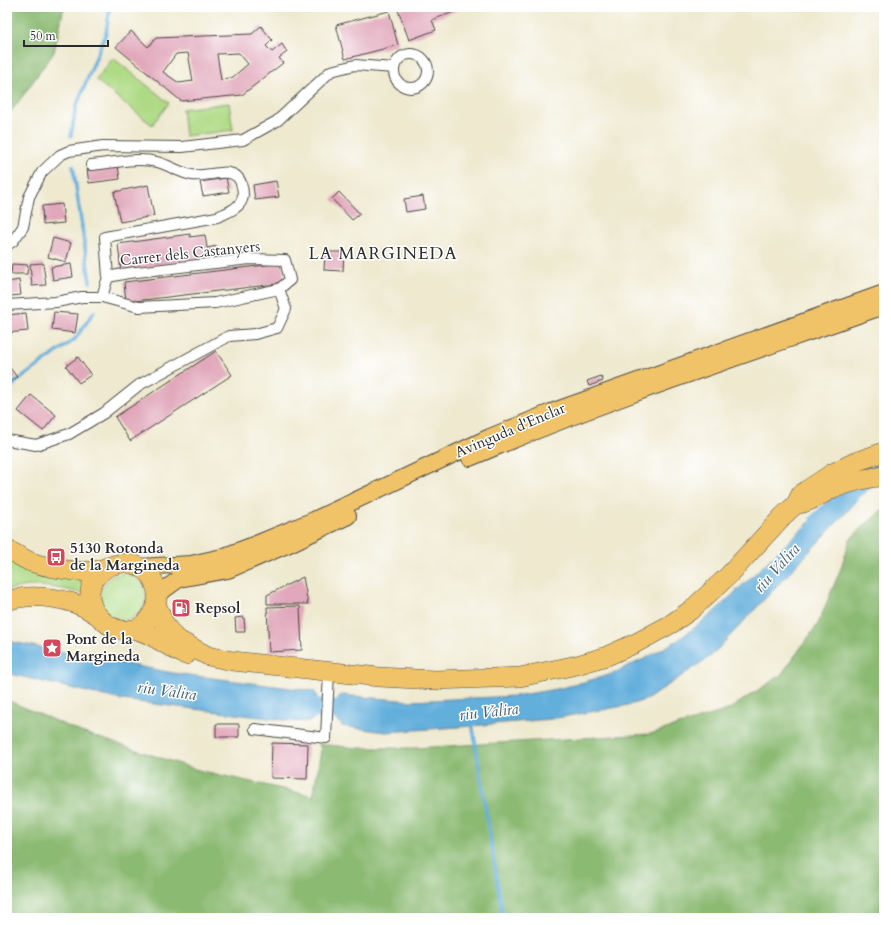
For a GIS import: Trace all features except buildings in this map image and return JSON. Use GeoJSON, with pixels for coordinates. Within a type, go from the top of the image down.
{"type":"FeatureCollection","features":[{"type":"Feature","properties":{"kind":"highway"},"geometry":{"type":"LineString","coordinates":[[884,453],[881,460],[884,471]]}},
{"type":"Feature","properties":{"kind":"highway"},"geometry":{"type":"LineString","coordinates":[[7,550],[32,562],[46,566],[91,571],[124,563],[139,567],[152,578],[165,625],[175,638],[208,656],[329,681],[435,680],[520,677],[577,665],[607,656],[659,632],[691,610],[730,575],[790,510],[801,494],[831,482],[854,462],[884,453]]}},
{"type":"Feature","properties":{"kind":"highway"},"geometry":{"type":"LineString","coordinates":[[831,482],[851,482],[884,476]]}},
{"type":"Feature","properties":{"kind":"highway"},"geometry":{"type":"LineString","coordinates":[[96,614],[91,602],[91,590],[96,578],[108,567]]}},
{"type":"Feature","properties":{"kind":"highway"},"geometry":{"type":"LineString","coordinates":[[7,601],[28,596],[75,603],[88,608],[104,623],[113,628],[143,631],[167,647],[197,659],[208,656]]}},
{"type":"Feature","properties":{"kind":"highway"},"geometry":{"type":"LineString","coordinates":[[132,629],[148,620],[157,599]]}},
{"type":"Feature","properties":{"kind":"main road","name":"Avinguda d'Enclar"},"geometry":{"type":"LineString","coordinates":[[139,567],[191,564],[222,557],[252,546],[314,520],[490,437],[551,412],[884,293]]}},
{"type":"Feature","properties":{"kind":"main road","name":"Avinguda d'Enclar"},"geometry":{"type":"LineString","coordinates":[[157,599],[179,579],[228,570],[287,545],[461,461],[512,440],[884,306]]}},
{"type":"Feature","properties":{"kind":"street"},"geometry":{"type":"LineString","coordinates":[[7,245],[13,241],[23,227],[29,197],[42,172],[60,155],[69,151],[103,146],[182,147],[243,140],[277,121],[331,72],[355,65],[394,68]]}},
{"type":"Feature","properties":{"kind":"street"},"geometry":{"type":"LineString","coordinates":[[91,165],[140,160],[156,162],[191,175],[224,172],[234,174],[241,179],[243,184],[243,198],[238,206],[230,212],[218,217],[105,237],[108,277]]}},
{"type":"Feature","properties":{"kind":"street","name":"Carrer dels Castanyers"},"geometry":{"type":"LineString","coordinates":[[102,297],[108,277],[128,273],[250,259],[285,260],[290,280],[279,289]]}},
{"type":"Feature","properties":{"kind":"street"},"geometry":{"type":"LineString","coordinates":[[7,306],[102,297],[139,307],[215,303],[279,289],[286,309],[277,328],[255,334],[229,336],[139,385],[104,413],[69,434],[36,445],[7,440]]}},
{"type":"Feature","properties":{"kind":"street"},"geometry":{"type":"LineString","coordinates":[[255,729],[326,738],[329,681]]}},
{"type":"Feature","properties":{"kind":"green space"},"geometry":{"type":"Polygon","coordinates":[[[7,7],[64,7],[54,52],[17,104],[7,115],[7,7]]]}},
{"type":"Feature","properties":{"kind":"green space"},"geometry":{"type":"Polygon","coordinates":[[[113,58],[169,103],[152,125],[96,80],[113,58]]]}},
{"type":"Feature","properties":{"kind":"green space"},"geometry":{"type":"Polygon","coordinates":[[[229,103],[233,130],[185,136],[182,109],[229,103]]]}},
{"type":"Feature","properties":{"kind":"green space"},"geometry":{"type":"Polygon","coordinates":[[[884,508],[884,918],[7,918],[7,700],[81,732],[198,770],[313,796],[321,750],[319,744],[357,748],[414,748],[650,734],[728,710],[781,675],[818,624],[841,568],[850,539],[884,508]]]}},
{"type":"Feature","properties":{"kind":"green space"},"geometry":{"type":"Polygon","coordinates":[[[7,559],[86,581],[85,594],[46,586],[26,586],[7,591],[7,559]]]}},
{"type":"Feature","properties":{"kind":"green space"},"geometry":{"type":"Polygon","coordinates":[[[118,574],[128,574],[136,578],[142,584],[146,592],[146,602],[142,610],[136,616],[128,620],[118,620],[110,616],[104,610],[100,602],[100,592],[104,584],[110,578],[118,574]]]}},
{"type":"Feature","properties":{"kind":"water"},"geometry":{"type":"Polygon","coordinates":[[[862,492],[854,500],[856,502],[712,655],[648,699],[629,705],[551,719],[386,732],[342,726],[336,718],[338,698],[341,695],[411,701],[515,696],[562,688],[609,675],[646,658],[678,640],[711,615],[819,513],[862,492]]]}},
{"type":"Feature","properties":{"kind":"water"},"geometry":{"type":"Polygon","coordinates":[[[7,641],[173,673],[314,691],[317,696],[313,719],[308,722],[292,721],[122,700],[10,674],[7,672],[7,641]]]}},
{"type":"Feature","properties":{"kind":"waterway"},"geometry":{"type":"LineString","coordinates":[[71,136],[76,107],[106,33],[110,7]]}},
{"type":"Feature","properties":{"kind":"waterway"},"geometry":{"type":"LineString","coordinates":[[73,166],[90,282]]}},
{"type":"Feature","properties":{"kind":"waterway"},"geometry":{"type":"LineString","coordinates":[[7,392],[16,382],[75,339],[94,312]]}},
{"type":"Feature","properties":{"kind":"waterway","name":"riu Valira"},"geometry":{"type":"LineString","coordinates":[[819,522],[884,462]]}},
{"type":"Feature","properties":{"kind":"waterway","name":"riu Valira"},"geometry":{"type":"LineString","coordinates":[[288,706],[364,712]]}},
{"type":"Feature","properties":{"kind":"waterway"},"geometry":{"type":"LineString","coordinates":[[472,722],[503,918]]}},
{"type":"Feature","properties":{"kind":"place","name":"5130 Rotonda de la Margineda"},"geometry":{"type":"Point","coordinates":[56,557]}},
{"type":"Feature","properties":{"kind":"place","name":"Repsol"},"geometry":{"type":"Point","coordinates":[181,608]}},
{"type":"Feature","properties":{"kind":"place","name":"Pont de la Margineda"},"geometry":{"type":"Point","coordinates":[52,648]}},
{"type":"Feature","properties":{"kind":"district","name":"LA MARGINEDA"},"geometry":{"type":"Point","coordinates":[383,253]}}]}
